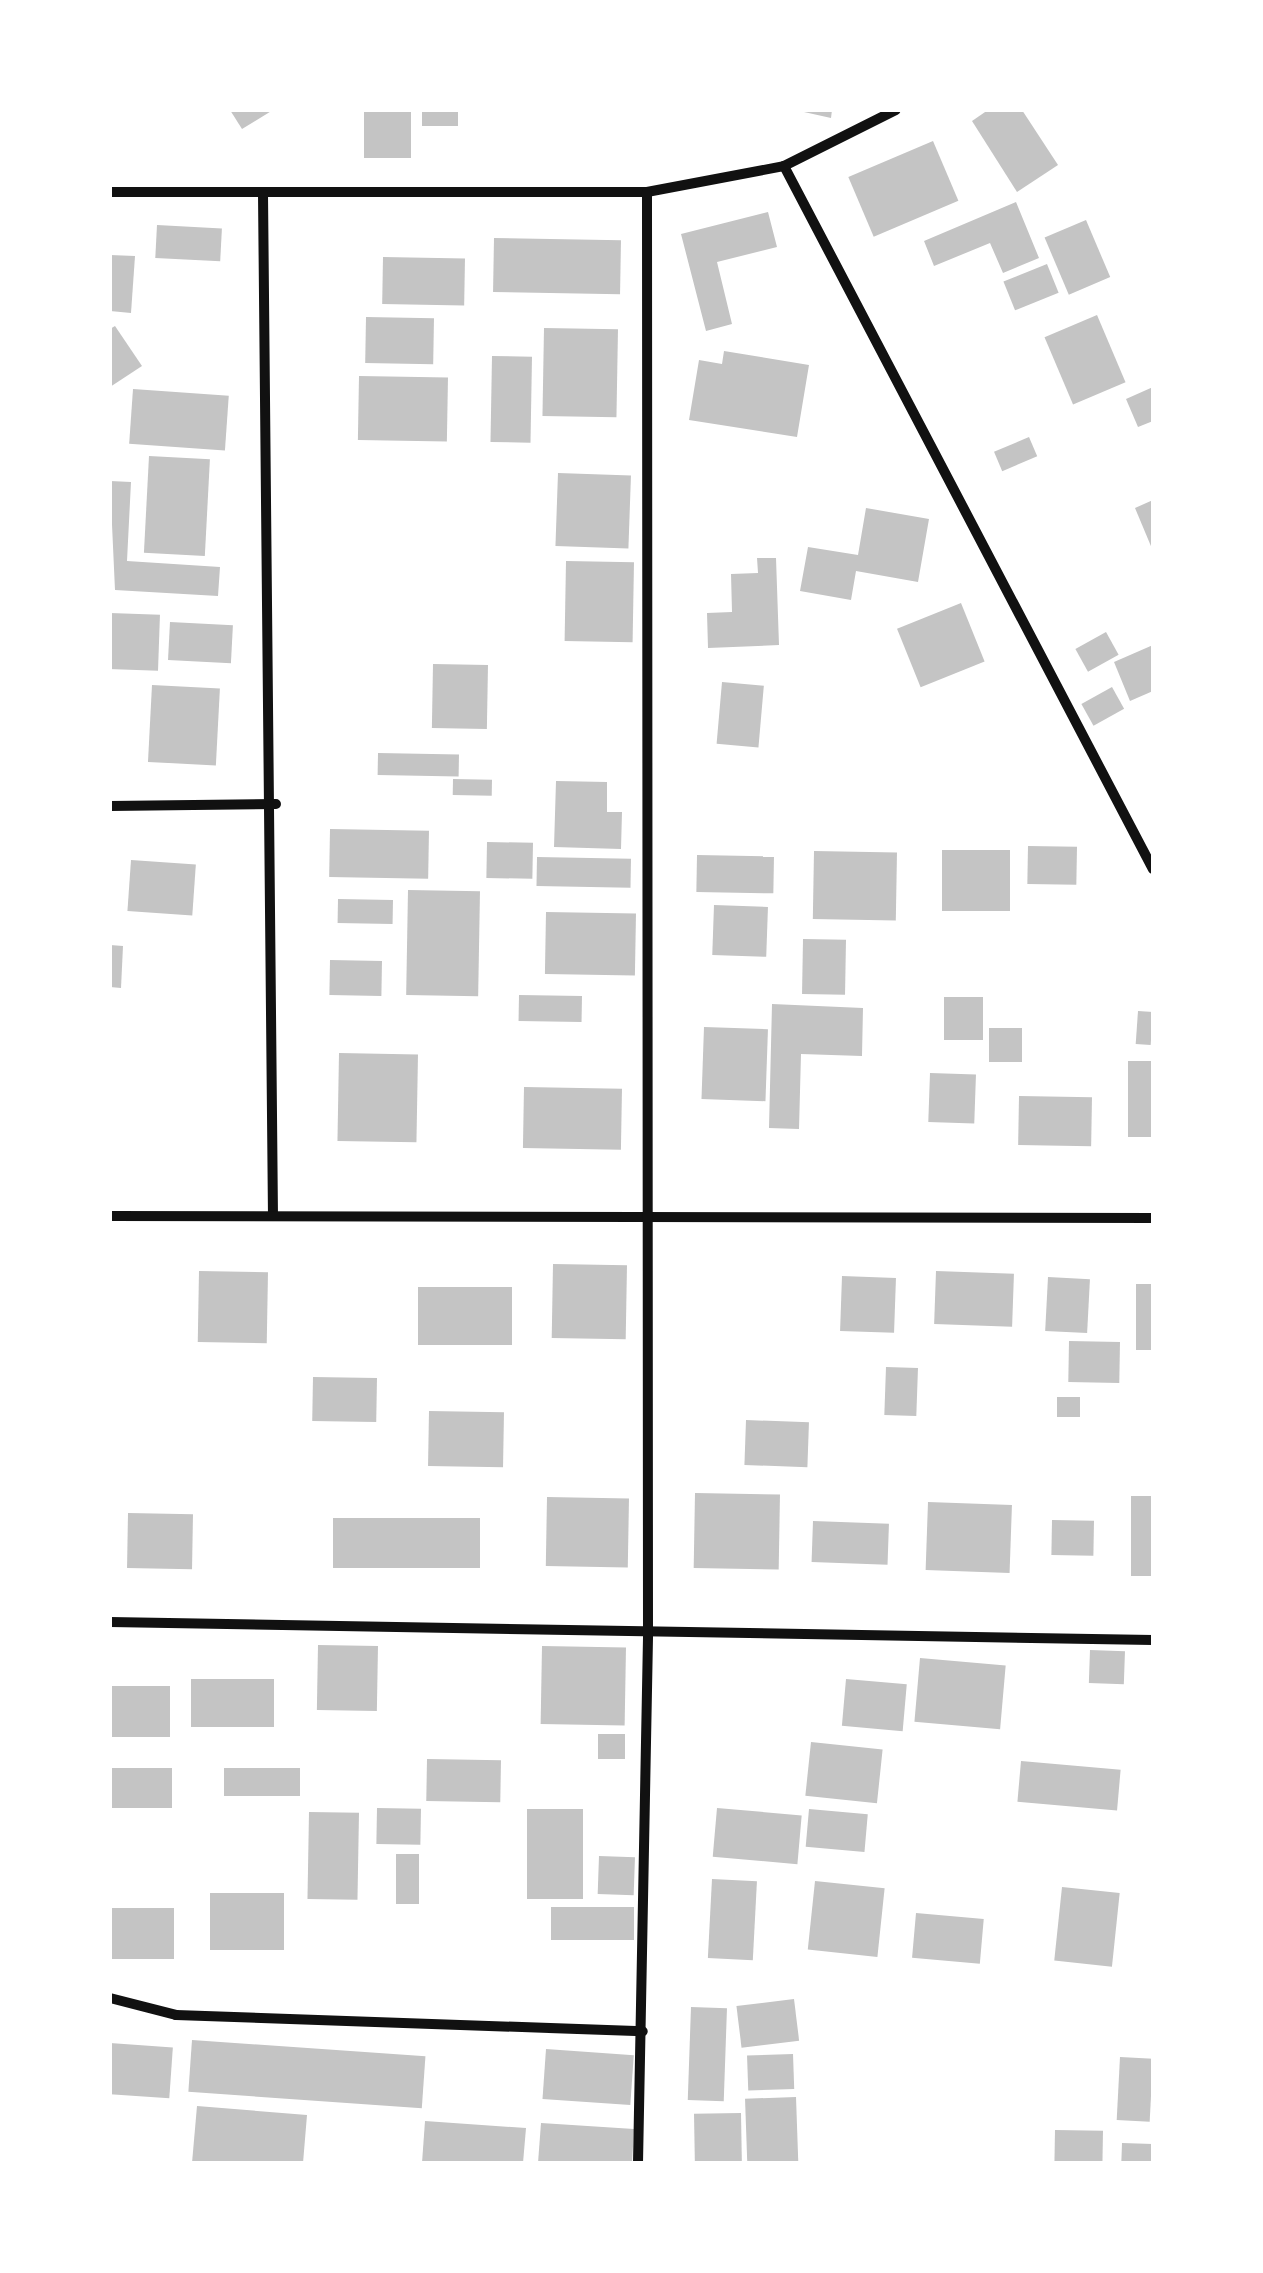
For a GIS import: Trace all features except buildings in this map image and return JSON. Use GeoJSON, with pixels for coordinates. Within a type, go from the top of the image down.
{"type":"FeatureCollection","features":[{"type":"Feature","properties":{"kind":"street"},"geometry":{"type":"LineString","coordinates":[[110,192],[646,192],[784,166],[896,110]]}},
{"type":"Feature","properties":{"kind":"street"},"geometry":{"type":"LineString","coordinates":[[784,166],[1153,869]]}},
{"type":"Feature","properties":{"kind":"street"},"geometry":{"type":"LineString","coordinates":[[638,2163],[648,1636],[650,1214],[646,192]]}},
{"type":"Feature","properties":{"kind":"street"},"geometry":{"type":"LineString","coordinates":[[263,194],[276,804],[273,1215]]}},
{"type":"Feature","properties":{"kind":"street"},"geometry":{"type":"LineString","coordinates":[[110,806],[276,804]]}},
{"type":"Feature","properties":{"kind":"street"},"geometry":{"type":"LineString","coordinates":[[110,1216],[650,1214],[1153,1218]]}},
{"type":"Feature","properties":{"kind":"street"},"geometry":{"type":"LineString","coordinates":[[110,1622],[648,1636],[1153,1640]]}},
{"type":"Feature","properties":{"kind":"street"},"geometry":{"type":"LineString","coordinates":[[110,1998],[176,2015],[643,2031]]}}]}
